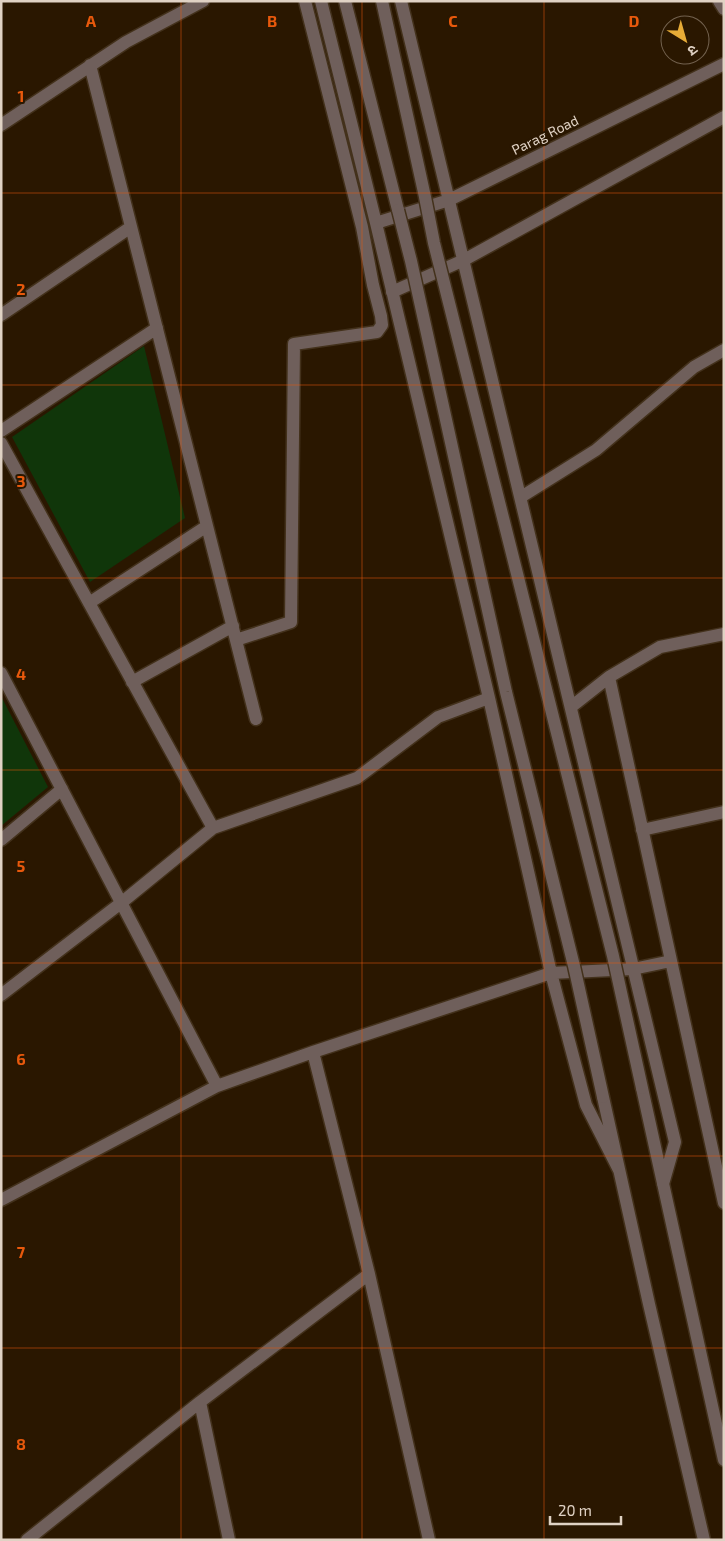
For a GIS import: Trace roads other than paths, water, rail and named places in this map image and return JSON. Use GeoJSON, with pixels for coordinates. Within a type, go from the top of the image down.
{"type":"FeatureCollection","features":[{"type":"Feature","properties":{"kind":"street"},"geometry":{"type":"LineString","coordinates":[[1,125],[126,42],[203,1]]}},
{"type":"Feature","properties":{"kind":"street"},"geometry":{"type":"LineString","coordinates":[[236,640],[291,622],[294,344],[377,332],[382,325],[362,227],[305,1]]}},
{"type":"Feature","properties":{"kind":"street"},"geometry":{"type":"LineString","coordinates":[[321,1],[489,698],[551,974],[586,1105],[619,1170]]}},
{"type":"Feature","properties":{"kind":"street"},"geometry":{"type":"LineString","coordinates":[[345,1],[411,261],[506,692],[574,966],[704,1540]]}},
{"type":"Feature","properties":{"kind":"street"},"geometry":{"type":"LineString","coordinates":[[382,1],[434,243],[610,946],[724,1460]]}},
{"type":"Feature","properties":{"kind":"street"},"geometry":{"type":"LineString","coordinates":[[401,1],[521,497],[632,970],[675,1142],[663,1184]]}},
{"type":"Feature","properties":{"kind":"street"},"geometry":{"type":"LineString","coordinates":[[719,1],[724,10]]}},
{"type":"Feature","properties":{"kind":"street","name":"Parag Road"},"geometry":{"type":"LineString","coordinates":[[376,223],[449,200],[724,64]]}},
{"type":"Feature","properties":{"kind":"street"},"geometry":{"type":"LineString","coordinates":[[90,66],[256,719]]}},
{"type":"Feature","properties":{"kind":"street"},"geometry":{"type":"LineString","coordinates":[[392,292],[464,260],[724,118]]}},
{"type":"Feature","properties":{"kind":"street"},"geometry":{"type":"LineString","coordinates":[[1,315],[131,227]]}},
{"type":"Feature","properties":{"kind":"street"},"geometry":{"type":"LineString","coordinates":[[1,431],[157,328]]}},
{"type":"Feature","properties":{"kind":"street"},"geometry":{"type":"LineString","coordinates":[[521,497],[596,450],[694,367],[724,350]]}},
{"type":"Feature","properties":{"kind":"street"},"geometry":{"type":"LineString","coordinates":[[1,443],[213,828]]}},
{"type":"Feature","properties":{"kind":"street"},"geometry":{"type":"LineString","coordinates":[[89,603],[207,526]]}},
{"type":"Feature","properties":{"kind":"street"},"geometry":{"type":"LineString","coordinates":[[132,682],[233,626]]}},
{"type":"Feature","properties":{"kind":"street"},"geometry":{"type":"LineString","coordinates":[[571,708],[609,677],[660,647],[724,634]]}},
{"type":"Feature","properties":{"kind":"street"},"geometry":{"type":"LineString","coordinates":[[1,673],[217,1086]]}},
{"type":"Feature","properties":{"kind":"street"},"geometry":{"type":"LineString","coordinates":[[609,677],[724,1203]]}},
{"type":"Feature","properties":{"kind":"street"},"geometry":{"type":"LineString","coordinates":[[1,995],[121,903],[213,828],[357,778],[438,717],[489,698]]}},
{"type":"Feature","properties":{"kind":"street"},"geometry":{"type":"LineString","coordinates":[[1,840],[62,789]]}},
{"type":"Feature","properties":{"kind":"street"},"geometry":{"type":"LineString","coordinates":[[642,830],[724,812]]}},
{"type":"Feature","properties":{"kind":"street"},"geometry":{"type":"LineString","coordinates":[[2,1198],[217,1086],[312,1052],[551,974],[632,970],[671,961]]}},
{"type":"Feature","properties":{"kind":"street"},"geometry":{"type":"LineString","coordinates":[[312,1052],[369,1274],[428,1540]]}},
{"type":"Feature","properties":{"kind":"street"},"geometry":{"type":"LineString","coordinates":[[27,1540],[200,1402],[369,1274]]}},
{"type":"Feature","properties":{"kind":"street"},"geometry":{"type":"LineString","coordinates":[[200,1402],[229,1540]]}}]}
